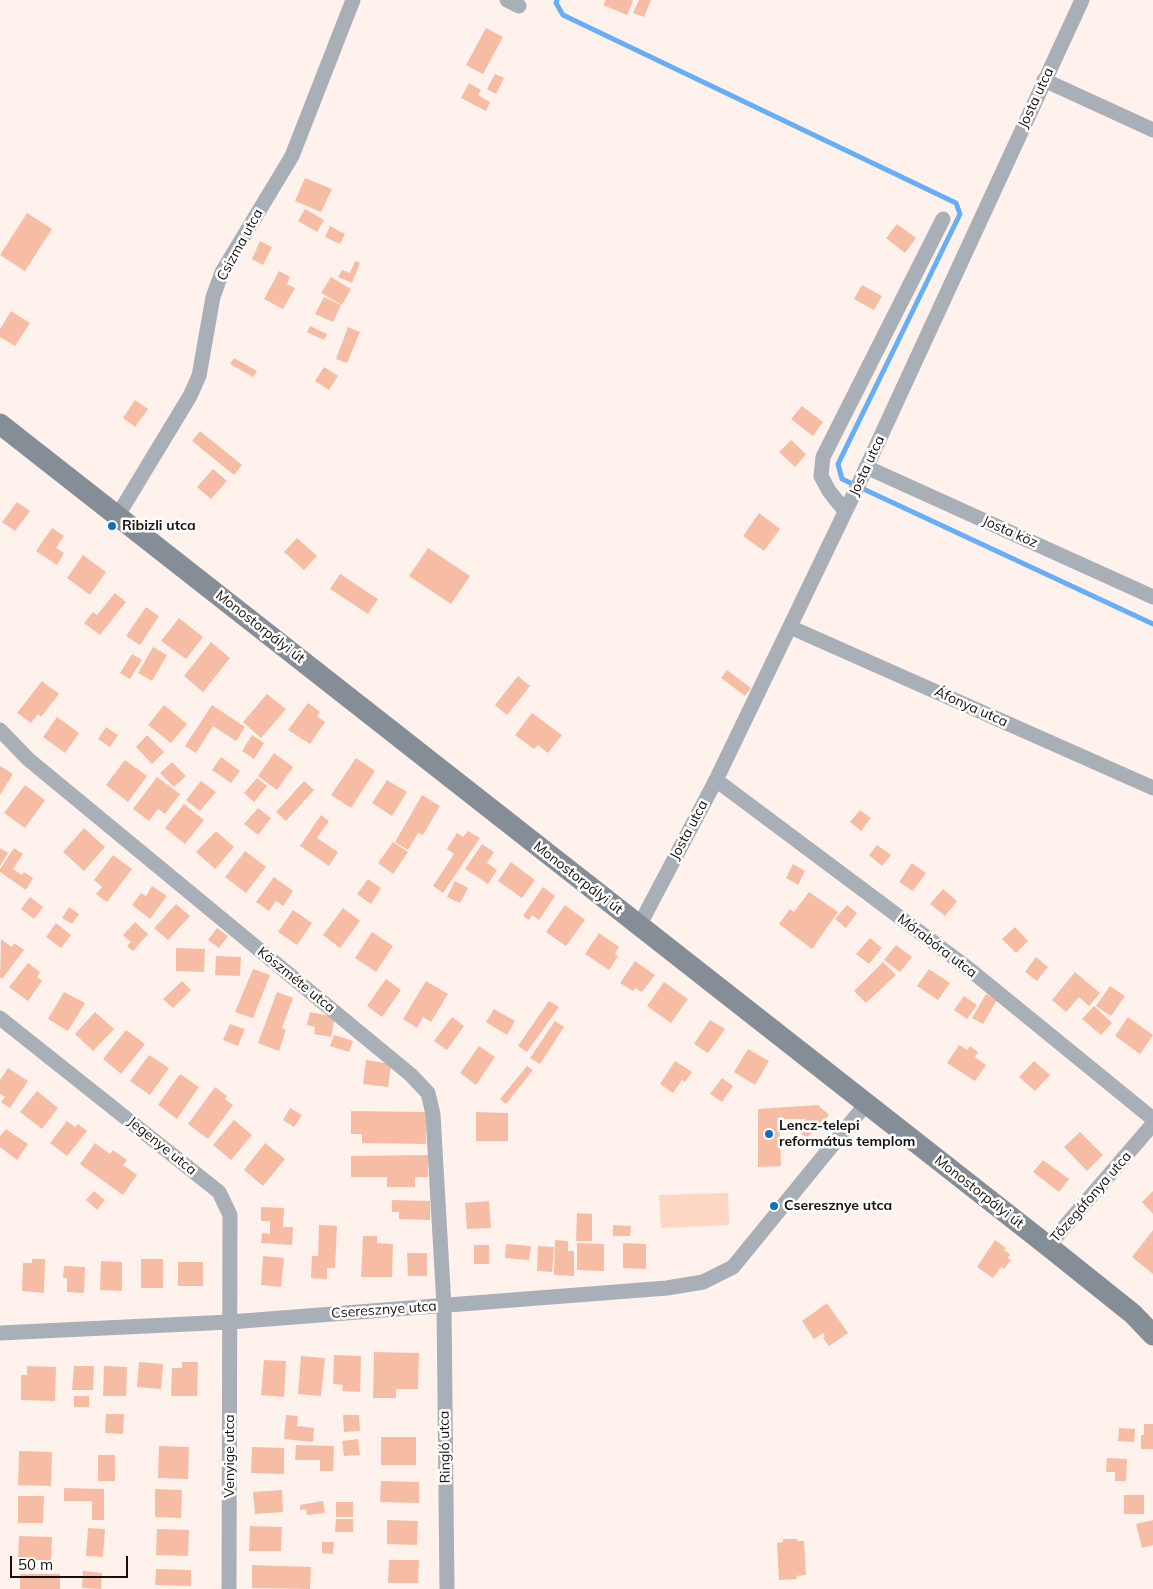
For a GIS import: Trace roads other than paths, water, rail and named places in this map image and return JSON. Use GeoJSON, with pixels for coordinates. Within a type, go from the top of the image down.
{"type":"FeatureCollection","features":[{"type":"Feature","properties":{"kind":"street","name":"Csizma utca"},"geometry":{"type":"LineString","coordinates":[[118,515],[190,396],[199,376],[213,297],[222,272],[292,156],[353,0]]}},
{"type":"Feature","properties":{"kind":"street","name":"Josta utca"},"geometry":{"type":"LineString","coordinates":[[639,926],[716,780],[853,495],[1082,0]]}},
{"type":"Feature","properties":{"kind":"street"},"geometry":{"type":"LineString","coordinates":[[1044,80],[1153,130]]}},
{"type":"Feature","properties":{"kind":"street"},"geometry":{"type":"LineString","coordinates":[[845,511],[829,491],[821,476],[823,457],[943,219]]}},
{"type":"Feature","properties":{"kind":"street","name":"Monostorpályi út"},"geometry":{"type":"LineString","coordinates":[[0,424],[1048,1246],[1133,1314],[1153,1335]]}},
{"type":"Feature","properties":{"kind":"street","name":"Josta köz"},"geometry":{"type":"LineString","coordinates":[[863,473],[1153,597]]}},
{"type":"Feature","properties":{"kind":"street","name":"Áfonya utca"},"geometry":{"type":"LineString","coordinates":[[790,626],[1153,788]]}},
{"type":"Feature","properties":{"kind":"street","name":"Köszméte utca"},"geometry":{"type":"LineString","coordinates":[[0,730],[28,759],[411,1075],[428,1093],[433,1114],[444,1306]]}},
{"type":"Feature","properties":{"kind":"street","name":"Mórabóra utca"},"geometry":{"type":"LineString","coordinates":[[716,780],[969,969],[1153,1119]]}},
{"type":"Feature","properties":{"kind":"street","name":"Jegenye utca"},"geometry":{"type":"LineString","coordinates":[[0,1018],[219,1192],[230,1215],[230,1322]]}},
{"type":"Feature","properties":{"kind":"street","name":"Cseresznye utca"},"geometry":{"type":"LineString","coordinates":[[0,1333],[230,1322],[667,1288],[703,1282],[734,1267],[866,1104]]}},
{"type":"Feature","properties":{"kind":"street","name":"Tőzegáfonya utca"},"geometry":{"type":"LineString","coordinates":[[1048,1246],[1150,1134]]}},
{"type":"Feature","properties":{"kind":"street","name":"Ringló utca"},"geometry":{"type":"LineString","coordinates":[[444,1306],[447,1589]]}},
{"type":"Feature","properties":{"kind":"street","name":"Venyige utca"},"geometry":{"type":"LineString","coordinates":[[229,1589],[230,1322]]}},
{"type":"Feature","properties":{"kind":"waterway"},"geometry":{"type":"LineString","coordinates":[[557,0],[556,3],[563,15],[956,203],[960,214],[838,464],[842,479],[1153,624]]}},
{"type":"Feature","properties":{"kind":"place","name":"Ribizli utca"},"geometry":{"type":"Point","coordinates":[112,526]}},
{"type":"Feature","properties":{"kind":"place","name":"Lencz-telepi református templom"},"geometry":{"type":"Point","coordinates":[769,1134]}},
{"type":"Feature","properties":{"kind":"place","name":"Cseresznye utca"},"geometry":{"type":"Point","coordinates":[774,1206]}}]}
